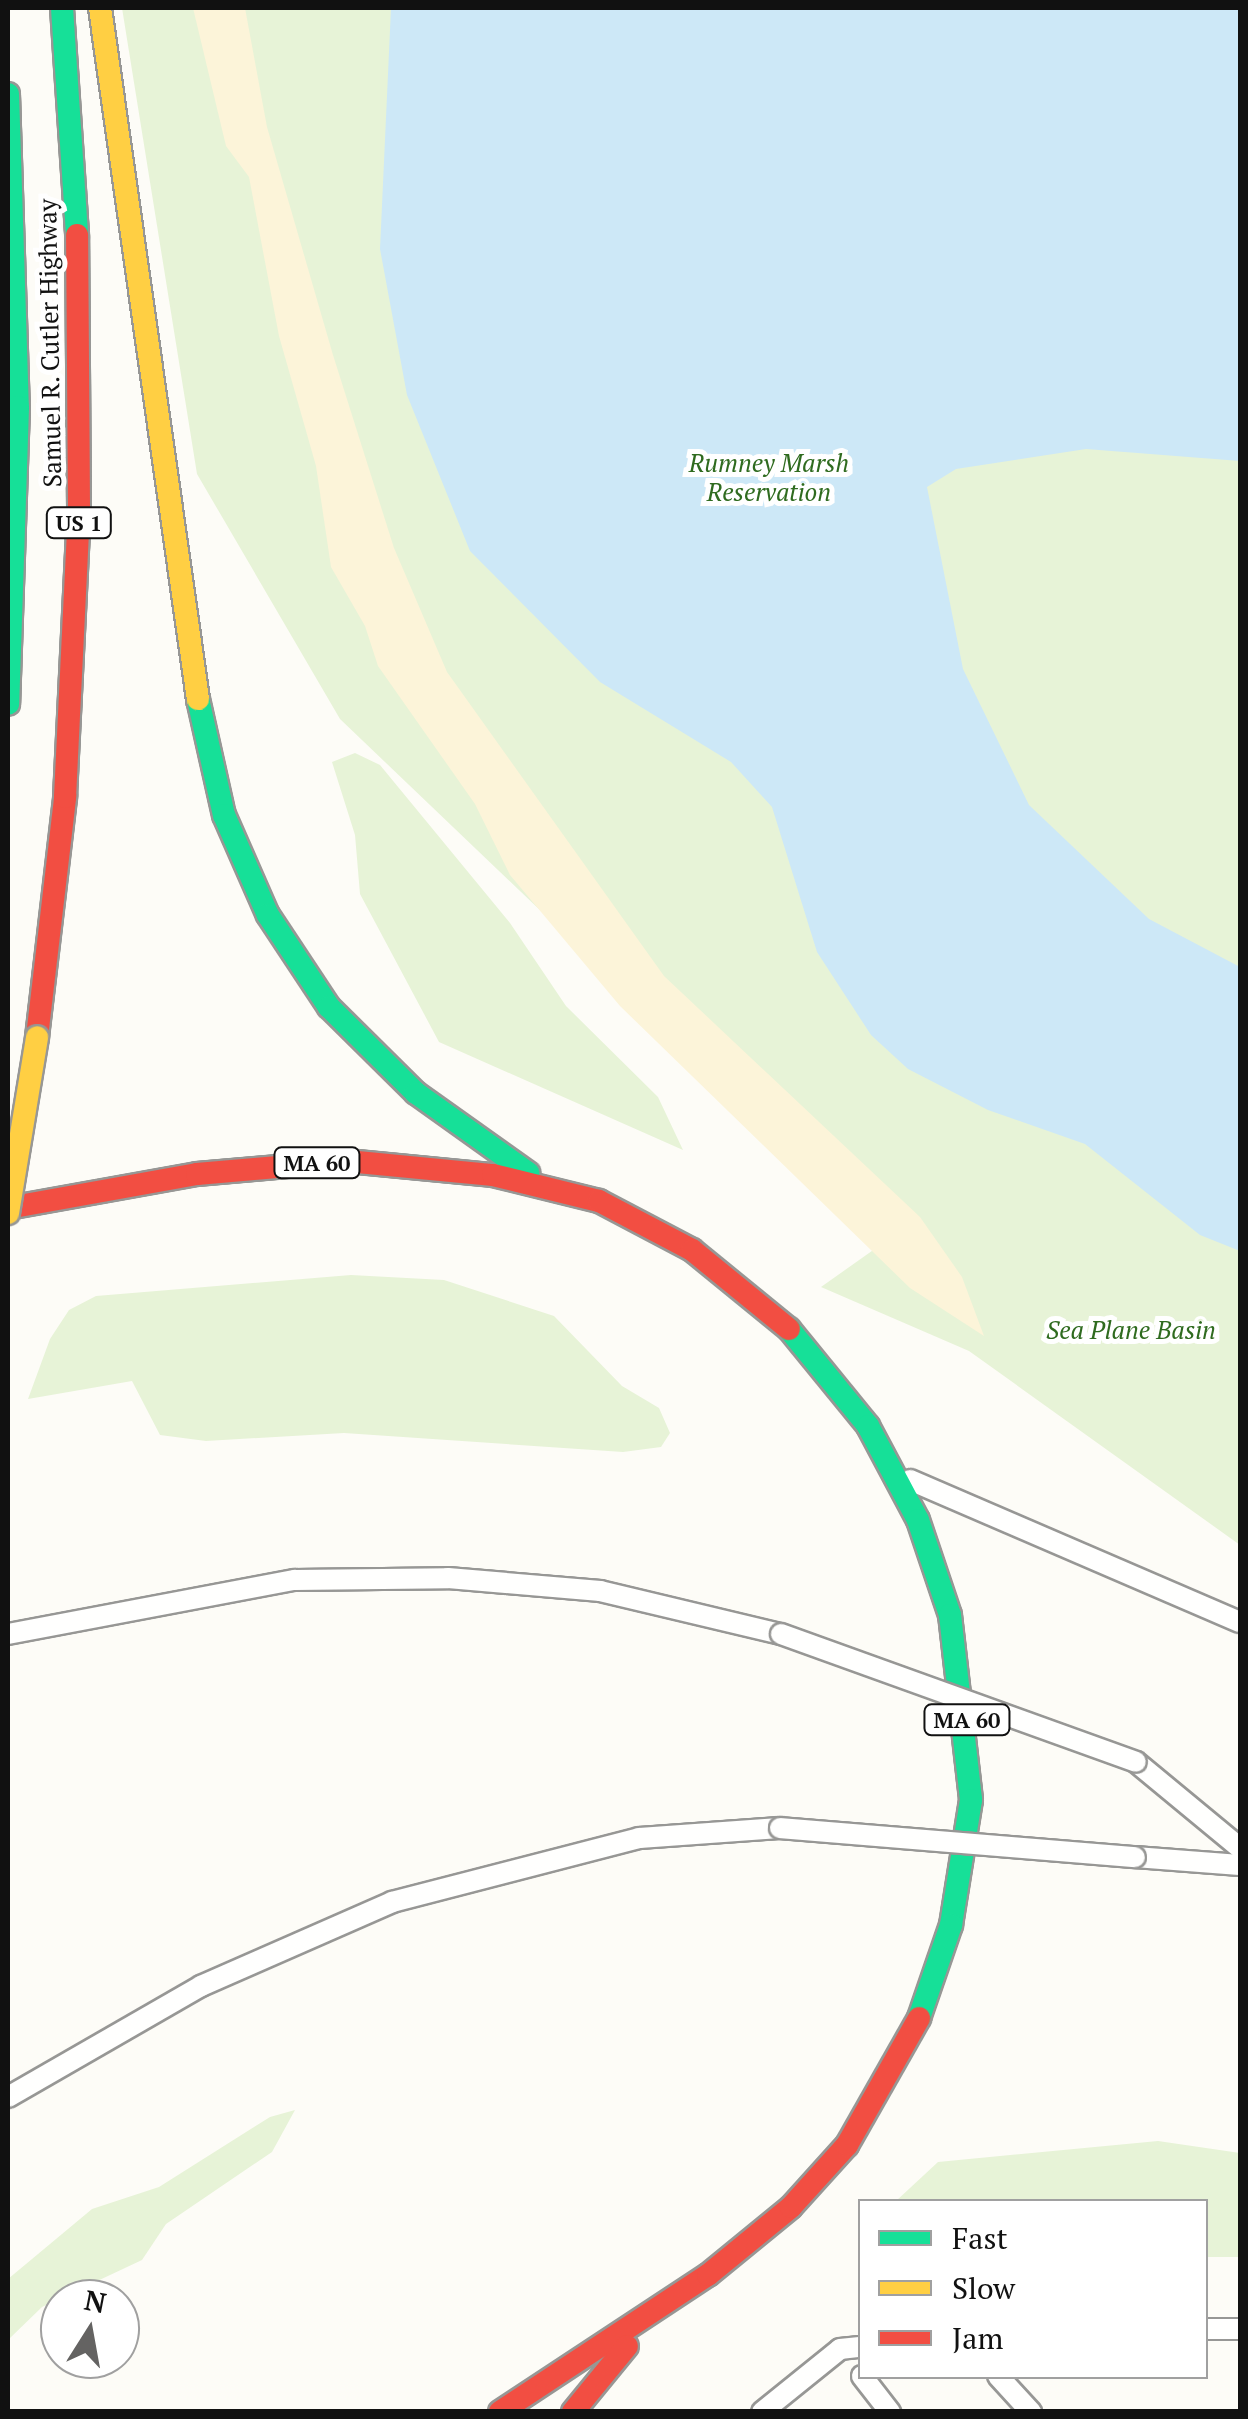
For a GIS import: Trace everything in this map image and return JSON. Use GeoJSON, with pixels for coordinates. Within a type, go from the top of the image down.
{"type":"FeatureCollection","features":[{"type":"Feature","properties":{"kind":"highway","name":"Samuel R. Cutler Highway"},"geometry":{"type":"LineString","coordinates":[[8,1211],[37,1037],[65,798],[80,490],[77,221],[62,8]]}},
{"type":"Feature","properties":{"kind":"highway"},"geometry":{"type":"LineString","coordinates":[[100,8],[200,710],[237,850],[286,946],[355,1036],[450,1121],[547,1186]]}},
{"type":"Feature","properties":{"kind":"highway","name":"Samuel R. Cutler Highway"},"geometry":{"type":"LineString","coordinates":[[8,94],[18,407],[8,704]]}},
{"type":"Feature","properties":{"kind":"highway","name":"MA 60"},"geometry":{"type":"LineString","coordinates":[[8,1211],[197,1174],[346,1161],[442,1167],[547,1186],[651,1224],[760,1301],[835,1380],[894,1474],[938,1569],[967,1714],[970,1800],[957,1900],[926,2004],[862,2123],[811,2188],[638,2334],[573,2412]]}},
{"type":"Feature","properties":{"kind":"highway"},"geometry":{"type":"LineString","coordinates":[[500,2412],[708,2275]]}},
{"type":"Feature","properties":{"kind":"lane"},"geometry":{"type":"LineString","coordinates":[[894,1474],[1240,1622]]}},
{"type":"Feature","properties":{"kind":"lane"},"geometry":{"type":"LineString","coordinates":[[8,1634],[296,1580],[448,1578],[600,1591],[781,1634],[1136,1762],[1240,1848]]}},
{"type":"Feature","properties":{"kind":"lane"},"geometry":{"type":"LineString","coordinates":[[8,2098],[201,1986],[392,1902],[639,1838],[780,1828],[1240,1865]]}},
{"type":"Feature","properties":{"kind":"lane"},"geometry":{"type":"LineString","coordinates":[[1208,2330],[1240,2330]]}},
{"type":"Feature","properties":{"kind":"lane"},"geometry":{"type":"LineString","coordinates":[[762,2412],[850,2348]]}},
{"type":"Feature","properties":{"kind":"lane"},"geometry":{"type":"LineString","coordinates":[[863,2379],[890,2412]]}},
{"type":"Feature","properties":{"kind":"lane"},"geometry":{"type":"LineString","coordinates":[[1001,2379],[1031,2412]]}},
{"type":"Feature","properties":{"kind":"green space","name":"Rumney Marsh Reservation"},"geometry":{"type":"Polygon","coordinates":[[[122,8],[1240,8],[1240,1545],[969,1351],[821,1287],[886,1241],[340,719],[197,474],[122,8]]]}},
{"type":"Feature","properties":{"kind":"green space"},"geometry":{"type":"Polygon","coordinates":[[[355,753],[380,765],[510,923],[566,1006],[658,1097],[683,1150],[439,1042],[360,894],[355,835],[332,762],[355,753]]]}},
{"type":"Feature","properties":{"kind":"green space"},"geometry":{"type":"Polygon","coordinates":[[[351,1275],[444,1280],[554,1316],[622,1386],[659,1408],[670,1433],[661,1447],[623,1452],[344,1433],[206,1441],[160,1435],[132,1381],[28,1399],[50,1339],[69,1310],[96,1296],[351,1275]]]}},
{"type":"Feature","properties":{"kind":"green space"},"geometry":{"type":"Polygon","coordinates":[[[295,2110],[272,2152],[166,2224],[142,2260],[102,2279],[40,2279],[40,2309],[8,2340],[8,2279],[92,2209],[159,2187],[270,2117],[295,2110]]]}},
{"type":"Feature","properties":{"kind":"green space"},"geometry":{"type":"Polygon","coordinates":[[[1158,2141],[1240,2153],[1240,2257],[1208,2257],[1208,2199],[898,2199],[938,2162],[1158,2141]]]}},
{"type":"Feature","properties":{"kind":"sand"},"geometry":{"type":"Polygon","coordinates":[[[193,8],[245,8],[267,127],[333,355],[394,548],[447,672],[664,976],[920,1217],[962,1277],[984,1336],[910,1288],[620,1006],[510,875],[475,804],[378,666],[365,626],[331,567],[316,466],[279,336],[249,177],[226,146],[193,8]]]}},
{"type":"Feature","properties":{"kind":"water"},"geometry":{"type":"Polygon","coordinates":[[[391,8],[1240,8],[1240,461],[1086,449],[956,469],[927,487],[963,669],[1029,805],[1149,919],[1240,967],[1240,1251],[1200,1235],[1085,1144],[988,1110],[908,1069],[871,1035],[817,952],[772,807],[731,762],[600,682],[470,551],[407,395],[380,249],[391,8]]]}},
{"type":"Feature","properties":{"kind":"traffic: fast"},"geometry":{"type":"LineString","coordinates":[[62,8],[77,235]]}},
{"type":"Feature","properties":{"kind":"traffic: fast"},"geometry":{"type":"LineString","coordinates":[[8,94],[18,407],[8,704]]}},
{"type":"Feature","properties":{"kind":"traffic: fast"},"geometry":{"type":"LineString","coordinates":[[198,699],[224,815],[268,915],[329,1007],[416,1093],[528,1173]]}},
{"type":"Feature","properties":{"kind":"traffic: fast"},"geometry":{"type":"LineString","coordinates":[[789,1329],[868,1426],[918,1520],[950,1615],[971,1800],[951,1925],[919,2018]]}},
{"type":"Feature","properties":{"kind":"traffic: slow"},"geometry":{"type":"LineString","coordinates":[[100,8],[198,699]]}},
{"type":"Feature","properties":{"kind":"traffic: slow"},"geometry":{"type":"LineString","coordinates":[[8,1213],[37,1037]]}},
{"type":"Feature","properties":{"kind":"traffic: jam"},"geometry":{"type":"LineString","coordinates":[[37,1037],[65,797],[79,508],[77,235]]}},
{"type":"Feature","properties":{"kind":"traffic: jam"},"geometry":{"type":"LineString","coordinates":[[8,1208],[197,1174],[347,1161],[493,1175],[599,1201],[692,1250],[789,1329]]}},
{"type":"Feature","properties":{"kind":"traffic: jam"},"geometry":{"type":"LineString","coordinates":[[500,2412],[708,2275],[791,2207],[847,2145],[919,2018]]}},
{"type":"Feature","properties":{"kind":"traffic: jam"},"geometry":{"type":"LineString","coordinates":[[573,2412],[627,2346]]}},
{"type":"Feature","properties":{"kind":"park label","name":"Sea Plane Basin"},"geometry":{"type":"Point","coordinates":[1131,1330]}}]}
